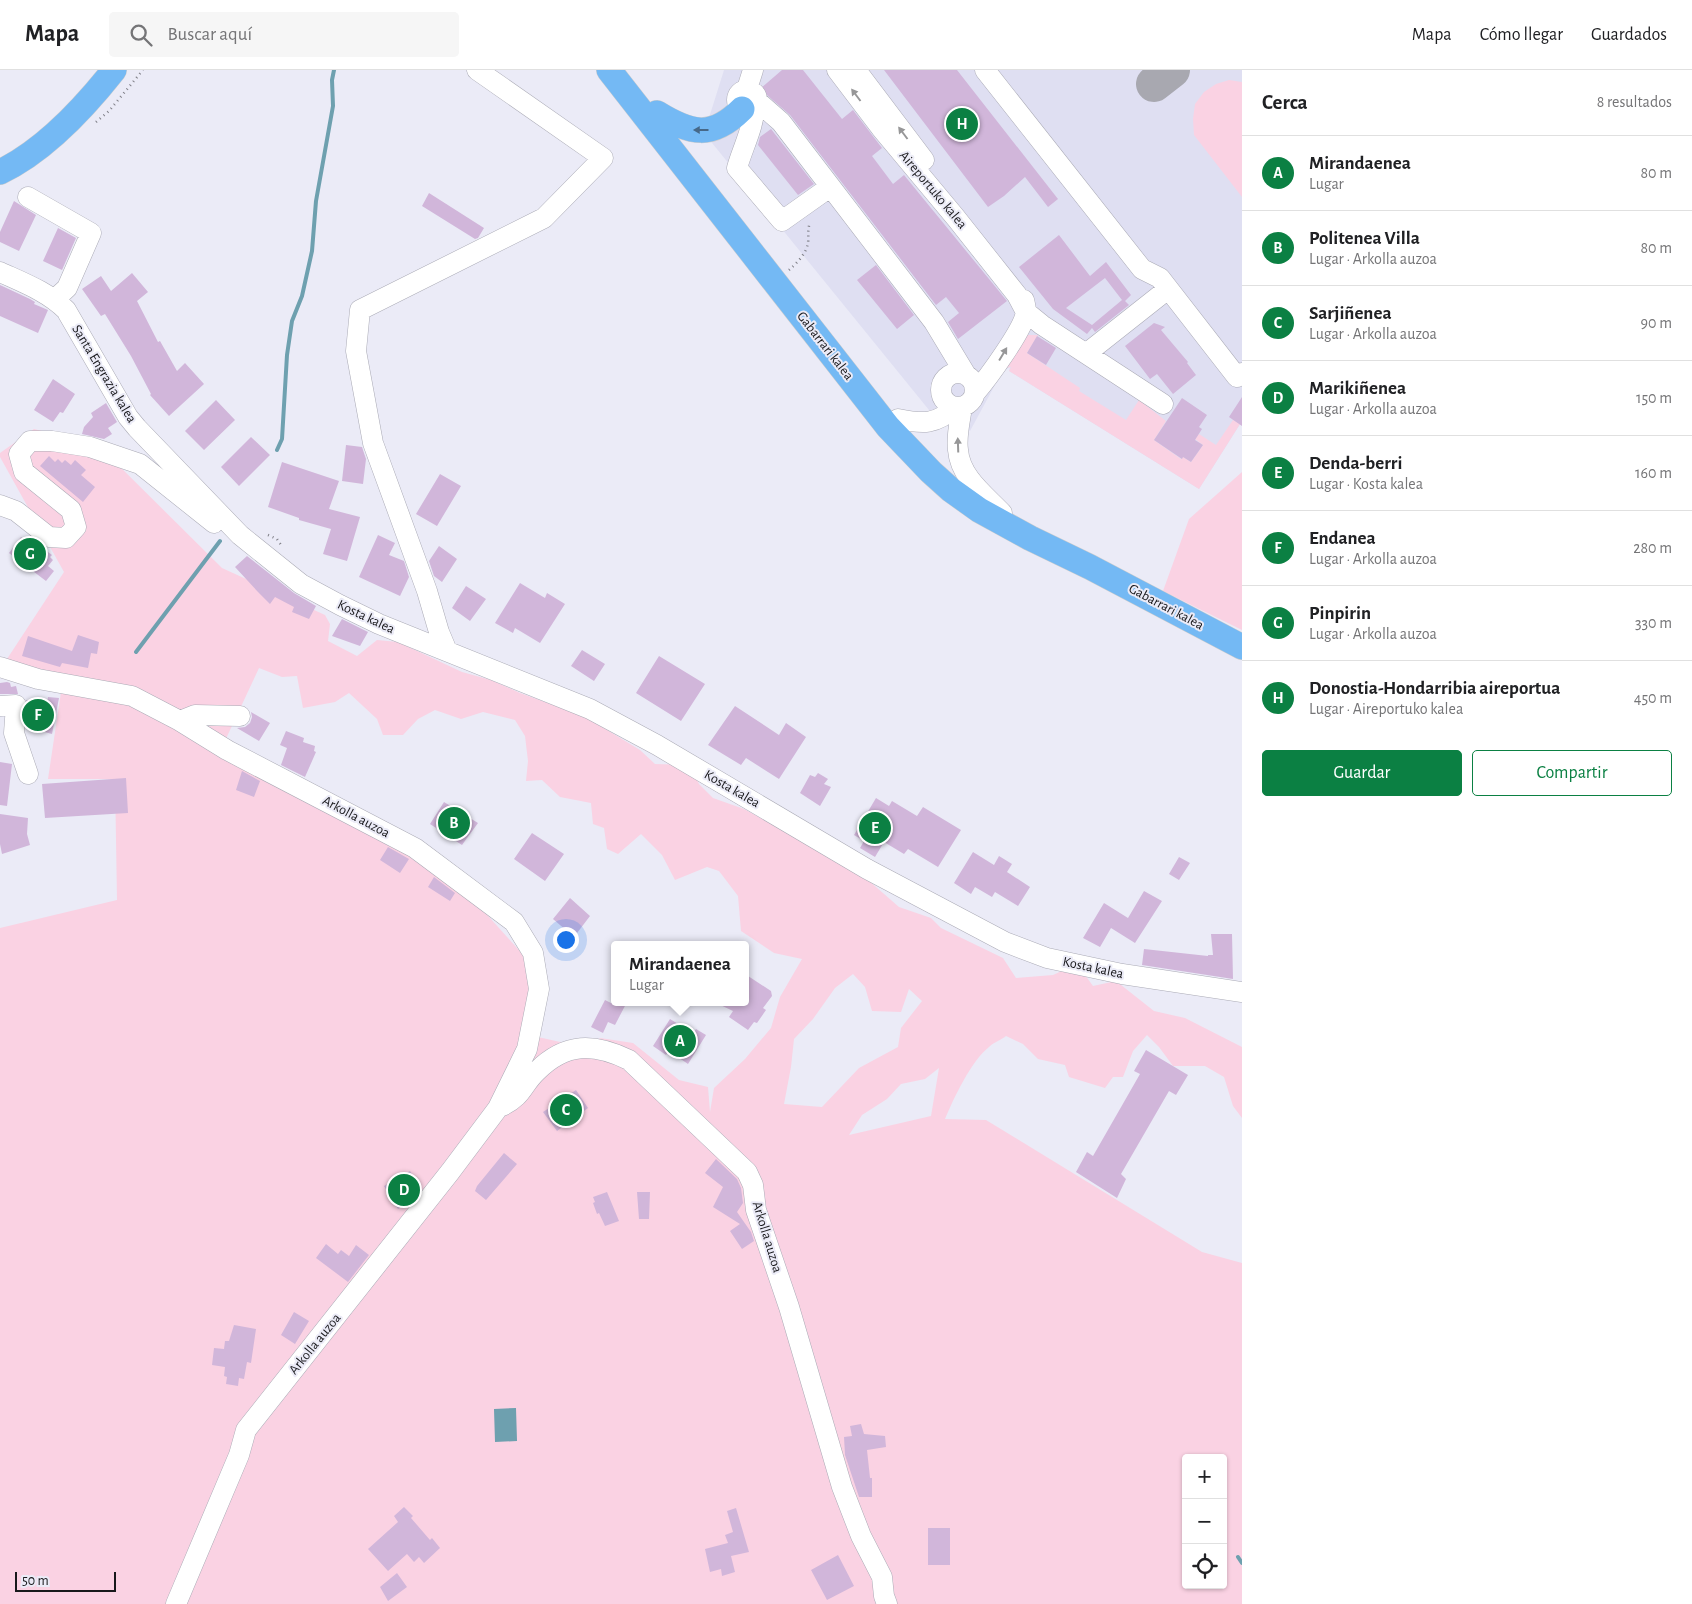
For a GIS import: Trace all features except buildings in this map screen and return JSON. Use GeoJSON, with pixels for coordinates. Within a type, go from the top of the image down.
{"type":"FeatureCollection","features":[{"type":"Feature","properties":{"kind":"main road"},"geometry":{"type":"LineString","coordinates":[[0,157],[16,150],[44,133],[91,87],[105,70]]}},
{"type":"Feature","properties":{"kind":"main road"},"geometry":{"type":"LineString","coordinates":[[0,172],[21,160],[49,139],[97,91],[114,70]]}},
{"type":"Feature","properties":{"kind":"main road","name":"Gabarrari kalea"},"geometry":{"type":"LineString","coordinates":[[609,70],[842,368],[908,450],[931,472],[951,490],[1006,525],[1242,647]]}},
{"type":"Feature","properties":{"kind":"main road","name":"Gabarrari kalea"},"geometry":{"type":"LineString","coordinates":[[617,70],[657,113],[898,419],[939,464],[958,481],[1002,513],[1090,568]]}},
{"type":"Feature","properties":{"kind":"main road"},"geometry":{"type":"LineString","coordinates":[[657,113],[688,130],[702,131],[722,125],[732,119],[751,95]]}},
{"type":"Feature","properties":{"kind":"main road"},"geometry":{"type":"LineString","coordinates":[[842,368],[856,375],[885,412],[898,419]]}},
{"type":"Feature","properties":{"kind":"street"},"geometry":{"type":"LineString","coordinates":[[447,651],[373,443],[356,351],[360,310],[544,218],[603,158],[476,70]]}},
{"type":"Feature","properties":{"kind":"street","name":"Aireportuko kalea"},"geometry":{"type":"LineString","coordinates":[[837,70],[881,128],[1017,295],[1026,312]]}},
{"type":"Feature","properties":{"kind":"street","name":"Aireportuko kalea"},"geometry":{"type":"LineString","coordinates":[[856,70],[1023,292],[1026,312]]}},
{"type":"Feature","properties":{"kind":"street"},"geometry":{"type":"LineString","coordinates":[[985,70],[1142,269],[1160,278],[1237,377],[1242,373]]}},
{"type":"Feature","properties":{"kind":"street"},"geometry":{"type":"LineString","coordinates":[[751,95],[781,122],[934,322],[966,375],[973,382],[964,403]]}},
{"type":"Feature","properties":{"kind":"street"},"geometry":{"type":"LineString","coordinates":[[751,95],[755,116],[737,168],[782,221],[830,186]]}},
{"type":"Feature","properties":{"kind":"street"},"geometry":{"type":"LineString","coordinates":[[28,197],[91,233],[66,288],[55,300]]}},
{"type":"Feature","properties":{"kind":"street","name":"Santa Engrazia kalea"},"geometry":{"type":"LineString","coordinates":[[0,272],[39,290],[66,310],[128,417],[137,428],[250,533]]}},
{"type":"Feature","properties":{"kind":"street"},"geometry":{"type":"LineString","coordinates":[[1087,353],[1168,289]]}},
{"type":"Feature","properties":{"kind":"street"},"geometry":{"type":"LineString","coordinates":[[898,419],[913,422],[935,422],[964,403],[990,375],[1026,312],[1042,325],[1163,404]]}},
{"type":"Feature","properties":{"kind":"street"},"geometry":{"type":"LineString","coordinates":[[964,403],[944,399],[941,390],[947,377],[956,373],[966,375]]}},
{"type":"Feature","properties":{"kind":"street","name":"Gabarrari kalea"},"geometry":{"type":"LineString","coordinates":[[964,403],[958,435],[958,450],[961,464],[974,484],[1002,513]]}},
{"type":"Feature","properties":{"kind":"street"},"geometry":{"type":"LineString","coordinates":[[0,505],[16,511],[49,537],[66,538],[76,527],[71,510],[24,472],[18,454],[30,441],[52,441],[90,447],[140,464],[219,527],[250,533]]}},
{"type":"Feature","properties":{"kind":"street","name":"Kosta kalea"},"geometry":{"type":"LineString","coordinates":[[250,533],[301,584],[379,624],[590,709],[657,745],[867,869],[1005,942],[1047,958],[1113,972],[1242,992]]}},
{"type":"Feature","properties":{"kind":"street","name":"Arkolla auzoa"},"geometry":{"type":"LineString","coordinates":[[0,667],[38,679],[132,696],[180,721],[227,750],[415,848],[514,922],[533,953],[539,990],[527,1049],[498,1108],[450,1172],[246,1430],[239,1455],[176,1604]]}},
{"type":"Feature","properties":{"kind":"street"},"geometry":{"type":"LineString","coordinates":[[0,706],[16,705],[14,733],[28,774]]}},
{"type":"Feature","properties":{"kind":"street"},"geometry":{"type":"LineString","coordinates":[[180,721],[195,715],[240,716]]}},
{"type":"Feature","properties":{"kind":"street","name":"Arkolla auzoa"},"geometry":{"type":"LineString","coordinates":[[498,1108],[514,1100],[537,1071],[558,1055],[582,1047],[614,1053],[629,1060],[747,1172],[753,1185],[756,1210],[789,1307],[842,1487],[882,1578],[887,1604]]}},
{"type":"Feature","properties":{"kind":"path"},"geometry":{"type":"LineString","coordinates":[[784,274],[799,262],[808,244],[810,221]]}},
{"type":"Feature","properties":{"kind":"path"},"geometry":{"type":"LineString","coordinates":[[250,533],[277,539],[284,549]]}},
{"type":"Feature","properties":{"kind":"shaded area"},"geometry":{"type":"Polygon","coordinates":[[[724,70],[1242,70],[1242,421],[1199,489],[1009,371],[1010,367],[1002,372],[970,431],[929,410],[708,138],[708,121],[724,70]]]}},
{"type":"Feature","properties":{"kind":"shaded area"},"geometry":{"type":"Polygon","coordinates":[[[1229,80],[1242,82],[1242,197],[1194,135],[1193,119],[1195,104],[1204,92],[1216,84],[1229,80]]]}},
{"type":"Feature","properties":{"kind":"shaded area"},"geometry":{"type":"Polygon","coordinates":[[[1027,335],[1038,335],[1027,353],[1080,388],[1079,391],[1126,420],[1139,400],[1166,421],[1154,440],[1181,459],[1183,457],[1191,462],[1203,445],[1195,439],[1199,434],[1216,445],[1233,420],[1240,424],[1199,489],[1009,371],[1011,367],[1006,368],[1002,372],[1027,335]]]}},
{"type":"Feature","properties":{"kind":"shaded area"},"geometry":{"type":"Polygon","coordinates":[[[34,429],[98,445],[222,568],[325,615],[330,624],[328,641],[357,656],[377,640],[398,642],[462,672],[491,680],[520,693],[584,716],[640,750],[655,764],[690,765],[699,784],[713,798],[744,809],[792,835],[868,880],[899,907],[931,918],[941,928],[1003,958],[1016,978],[1053,975],[1077,964],[1093,986],[1116,981],[1154,1011],[1185,1018],[1242,1047],[1242,1118],[1233,1106],[1224,1077],[1205,1066],[1173,1066],[1147,1035],[1133,1051],[1123,1077],[1113,1077],[1105,1088],[1069,1077],[1065,1065],[1038,1059],[1023,1044],[1006,1036],[991,1045],[976,1061],[958,1091],[945,1119],[986,1120],[1202,1252],[1242,1263],[1242,1604],[0,1604],[0,928],[117,900],[115,779],[48,779],[61,692],[7,659],[64,572],[0,457],[0,453],[34,429]],[[259,668],[223,745],[415,848],[472,898],[535,968],[529,1035],[587,1048],[600,1038],[633,1043],[679,1080],[708,1087],[710,1112],[714,1088],[745,1059],[771,1028],[780,997],[802,959],[774,953],[741,931],[738,896],[719,871],[707,867],[675,880],[662,855],[641,834],[618,854],[607,849],[604,828],[593,824],[591,803],[560,797],[542,780],[526,781],[528,761],[525,736],[515,720],[483,712],[461,719],[435,710],[418,719],[403,735],[383,735],[377,719],[349,693],[335,702],[303,708],[297,676],[282,677],[259,668]],[[853,974],[835,988],[813,1019],[794,1039],[784,1104],[822,1107],[859,1068],[898,1047],[901,1028],[922,1001],[909,989],[901,1012],[872,1011],[865,987],[853,974]],[[939,1068],[925,1079],[901,1084],[887,1099],[862,1115],[849,1135],[931,1116],[939,1068]]]}},
{"type":"Feature","properties":{"kind":"shaded area"},"geometry":{"type":"Polygon","coordinates":[[[1242,472],[1242,630],[1163,591],[1189,519],[1242,472]]]}},
{"type":"Feature","properties":{"kind":"water"},"geometry":{"type":"Polygon","coordinates":[[[516,1408],[517,1441],[495,1442],[494,1409],[516,1408]]]}},
{"type":"Feature","properties":{"kind":"waterway"},"geometry":{"type":"LineString","coordinates":[[277,450],[282,439],[287,355],[292,321],[302,296],[312,251],[316,201],[333,106],[332,80],[334,70]]}},
{"type":"Feature","properties":{"kind":"waterway"},"geometry":{"type":"LineString","coordinates":[[136,652],[220,541]]}},
{"type":"Feature","properties":{"kind":"waterway"},"geometry":{"type":"LineString","coordinates":[[1238,1557],[1242,1563]]}},
{"type":"Feature","properties":{"kind":"taxiway"},"geometry":{"type":"LineString","coordinates":[[1154,84],[1172,70]]}},
{"type":"Feature","properties":{"kind":"place","name":"Donostia-Hondarribia aireportua"},"geometry":{"type":"Point","coordinates":[962,124]}},
{"type":"Feature","properties":{"kind":"place","name":"Pinpirin"},"geometry":{"type":"Point","coordinates":[30,554]}},
{"type":"Feature","properties":{"kind":"place","name":"Endanea"},"geometry":{"type":"Point","coordinates":[38,715]}},
{"type":"Feature","properties":{"kind":"place","name":"Politenea Villa"},"geometry":{"type":"Point","coordinates":[454,823]}},
{"type":"Feature","properties":{"kind":"place","name":"Denda-berri"},"geometry":{"type":"Point","coordinates":[875,828]}},
{"type":"Feature","properties":{"kind":"place","name":"Mirandaenea"},"geometry":{"type":"Point","coordinates":[680,1041]}},
{"type":"Feature","properties":{"kind":"place","name":"Sarjiñenea"},"geometry":{"type":"Point","coordinates":[566,1110]}},
{"type":"Feature","properties":{"kind":"place","name":"Marikiñenea"},"geometry":{"type":"Point","coordinates":[404,1190]}}]}
